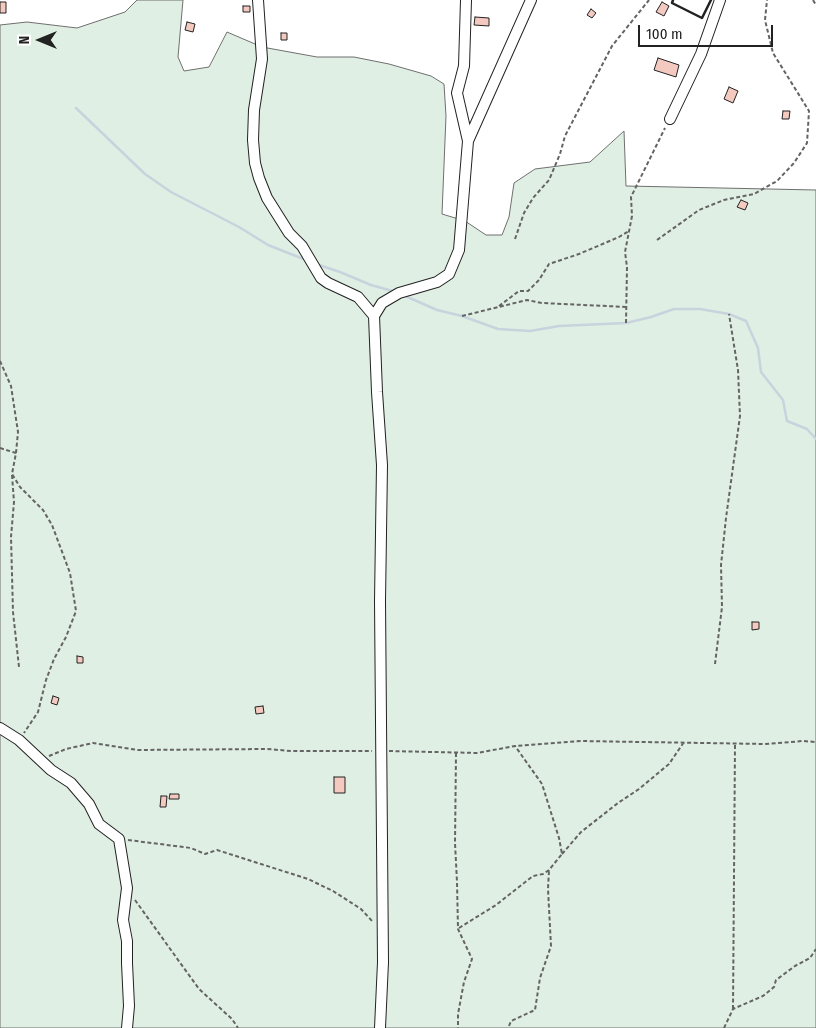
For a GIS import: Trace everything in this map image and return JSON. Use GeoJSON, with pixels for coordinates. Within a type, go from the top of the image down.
{"type":"FeatureCollection","features":[{"type":"Feature","properties":{"kind":"street"},"geometry":{"type":"LineString","coordinates":[[258,0],[262,59],[254,110],[253,140],[255,163],[259,178],[267,198],[289,233],[302,246],[321,278],[328,284],[358,297],[374,316]]}},
{"type":"Feature","properties":{"kind":"street"},"geometry":{"type":"LineString","coordinates":[[380,1028],[383,962],[380,601],[382,465],[374,316],[382,303],[399,293],[438,282],[449,274],[459,250],[468,141],[457,93],[463,71],[466,0]]}},
{"type":"Feature","properties":{"kind":"street"},"geometry":{"type":"LineString","coordinates":[[468,141],[531,0]]}},
{"type":"Feature","properties":{"kind":"street"},"geometry":{"type":"LineString","coordinates":[[670,119],[701,54],[720,0]]}},
{"type":"Feature","properties":{"kind":"street"},"geometry":{"type":"LineString","coordinates":[[0,728],[19,740],[51,770],[70,783],[89,804],[99,824],[119,839],[127,888],[123,920],[127,941],[129,1006],[126,1028]]}},
{"type":"Feature","properties":{"kind":"path"},"geometry":{"type":"LineString","coordinates":[[515,239],[524,213],[533,198],[549,180],[565,136],[612,46],[649,0]]}},
{"type":"Feature","properties":{"kind":"path"},"geometry":{"type":"LineString","coordinates":[[657,240],[699,210],[724,200],[754,194],[777,181],[794,163],[807,143],[809,111],[773,53],[765,20],[767,0]]}},
{"type":"Feature","properties":{"kind":"path"},"geometry":{"type":"LineString","coordinates":[[813,0],[816,5]]}},
{"type":"Feature","properties":{"kind":"path"},"geometry":{"type":"LineString","coordinates":[[626,322],[627,267],[625,252],[632,216],[631,197],[670,119]]}},
{"type":"Feature","properties":{"kind":"path"},"geometry":{"type":"LineString","coordinates":[[499,306],[519,291],[528,291],[539,280],[549,264],[579,254],[619,237],[630,230]]}},
{"type":"Feature","properties":{"kind":"path"},"geometry":{"type":"LineString","coordinates":[[462,316],[526,300],[542,303],[627,307]]}},
{"type":"Feature","properties":{"kind":"path"},"geometry":{"type":"LineString","coordinates":[[715,664],[722,607],[721,565],[740,416],[738,370],[729,314]]}},
{"type":"Feature","properties":{"kind":"path"},"geometry":{"type":"LineString","coordinates":[[0,361],[11,386],[18,432],[12,474],[14,502],[11,537],[13,612],[18,667]]}},
{"type":"Feature","properties":{"kind":"path"},"geometry":{"type":"LineString","coordinates":[[0,448],[16,453]]}},
{"type":"Feature","properties":{"kind":"path"},"geometry":{"type":"LineString","coordinates":[[12,474],[20,487],[43,510],[52,525],[70,573],[76,611],[66,638],[46,680],[38,712],[19,740]]}},
{"type":"Feature","properties":{"kind":"path"},"geometry":{"type":"LineString","coordinates":[[39,759],[66,749],[93,743],[138,750],[423,750],[477,753],[515,746],[581,741],[816,742]]}},
{"type":"Feature","properties":{"kind":"path"},"geometry":{"type":"LineString","coordinates":[[458,928],[496,905],[533,876],[543,874],[549,870],[581,832],[669,764],[684,742]]}},
{"type":"Feature","properties":{"kind":"path"},"geometry":{"type":"LineString","coordinates":[[724,1028],[733,1009],[732,880],[735,743]]}},
{"type":"Feature","properties":{"kind":"path"},"geometry":{"type":"LineString","coordinates":[[515,746],[542,784],[559,838],[562,854]]}},
{"type":"Feature","properties":{"kind":"path"},"geometry":{"type":"LineString","coordinates":[[456,753],[455,843],[458,928],[472,959],[464,982],[458,1014],[458,1028]]}},
{"type":"Feature","properties":{"kind":"path"},"geometry":{"type":"LineString","coordinates":[[119,839],[140,840],[191,848],[205,854],[217,850],[308,879],[361,908],[383,933]]}},
{"type":"Feature","properties":{"kind":"path"},"geometry":{"type":"LineString","coordinates":[[509,1026],[511,1021],[535,1010],[540,978],[551,946],[549,870]]}},
{"type":"Feature","properties":{"kind":"path"},"geometry":{"type":"LineString","coordinates":[[127,888],[199,989],[232,1019],[238,1028]]}},
{"type":"Feature","properties":{"kind":"path"},"geometry":{"type":"LineString","coordinates":[[733,1009],[763,996],[774,987],[776,980],[794,966],[810,958],[816,949]]}},
{"type":"Feature","properties":{"kind":"green space"},"geometry":{"type":"Polygon","coordinates":[[[137,0],[183,0],[178,57],[184,71],[209,67],[227,32],[262,47],[317,57],[354,57],[389,64],[431,76],[444,84],[446,116],[442,214],[465,221],[486,235],[502,235],[509,217],[514,183],[535,169],[590,162],[624,131],[626,186],[816,190],[816,1028],[0,1028],[0,25],[27,22],[77,28],[125,12],[137,0]]]}},
{"type":"Feature","properties":{"kind":"building"},"geometry":{"type":"Polygon","coordinates":[[[0,2],[6,2],[6,13],[0,13],[0,2]]]}},
{"type":"Feature","properties":{"kind":"building"},"geometry":{"type":"Polygon","coordinates":[[[662,2],[669,6],[664,16],[656,12],[662,2]]]}},
{"type":"Feature","properties":{"kind":"building"},"geometry":{"type":"Polygon","coordinates":[[[243,6],[250,6],[250,12],[243,12],[243,6]]]}},
{"type":"Feature","properties":{"kind":"building"},"geometry":{"type":"Polygon","coordinates":[[[591,9],[596,13],[592,18],[587,15],[591,9]]]}},
{"type":"Feature","properties":{"kind":"building"},"geometry":{"type":"Polygon","coordinates":[[[475,17],[489,18],[489,26],[474,25],[475,17]]]}},
{"type":"Feature","properties":{"kind":"building"},"geometry":{"type":"Polygon","coordinates":[[[187,22],[195,24],[193,32],[185,30],[187,22]]]}},
{"type":"Feature","properties":{"kind":"building"},"geometry":{"type":"Polygon","coordinates":[[[281,33],[287,33],[287,40],[281,40],[281,33]]]}},
{"type":"Feature","properties":{"kind":"building"},"geometry":{"type":"Polygon","coordinates":[[[658,58],[679,65],[676,77],[654,70],[658,58]]]}},
{"type":"Feature","properties":{"kind":"building"},"geometry":{"type":"Polygon","coordinates":[[[729,87],[738,91],[733,103],[724,99],[729,87]]]}},
{"type":"Feature","properties":{"kind":"building"},"geometry":{"type":"Polygon","coordinates":[[[783,111],[790,111],[789,119],[782,119],[783,111]]]}},
{"type":"Feature","properties":{"kind":"building"},"geometry":{"type":"Polygon","coordinates":[[[741,200],[748,203],[745,210],[737,207],[741,200]]]}},
{"type":"Feature","properties":{"kind":"building"},"geometry":{"type":"Polygon","coordinates":[[[752,622],[759,622],[759,629],[752,630],[752,622]]]}},
{"type":"Feature","properties":{"kind":"building"},"geometry":{"type":"Polygon","coordinates":[[[77,656],[83,657],[83,663],[77,663],[77,656]]]}},
{"type":"Feature","properties":{"kind":"building"},"geometry":{"type":"Polygon","coordinates":[[[53,696],[59,698],[57,705],[51,703],[53,696]]]}},
{"type":"Feature","properties":{"kind":"building"},"geometry":{"type":"Polygon","coordinates":[[[263,706],[264,713],[256,714],[255,707],[263,706]]]}},
{"type":"Feature","properties":{"kind":"building"},"geometry":{"type":"Polygon","coordinates":[[[334,777],[345,777],[345,793],[334,793],[334,777]]]}},
{"type":"Feature","properties":{"kind":"building"},"geometry":{"type":"Polygon","coordinates":[[[170,794],[179,794],[179,799],[169,799],[170,794]]]}},
{"type":"Feature","properties":{"kind":"building"},"geometry":{"type":"Polygon","coordinates":[[[161,796],[167,796],[166,807],[160,807],[161,796]]]}},
{"type":"Feature","properties":{"kind":"waterway"},"geometry":{"type":"LineString","coordinates":[[76,108],[145,174],[171,192],[239,227],[268,245],[306,260]]}},
{"type":"Feature","properties":{"kind":"waterway"},"geometry":{"type":"LineString","coordinates":[[316,264],[371,285],[396,292]]}},
{"type":"Feature","properties":{"kind":"waterway"},"geometry":{"type":"LineString","coordinates":[[403,295],[437,310],[462,316],[498,329],[530,331],[559,326],[626,323],[674,309],[700,309],[729,314],[746,321],[758,348],[761,372],[783,400],[787,421],[807,429],[816,439]]}},
{"type":"Feature","properties":{"kind":"wall"},"geometry":{"type":"LineString","coordinates":[[673,0],[672,3],[702,18],[711,0]]}}]}
